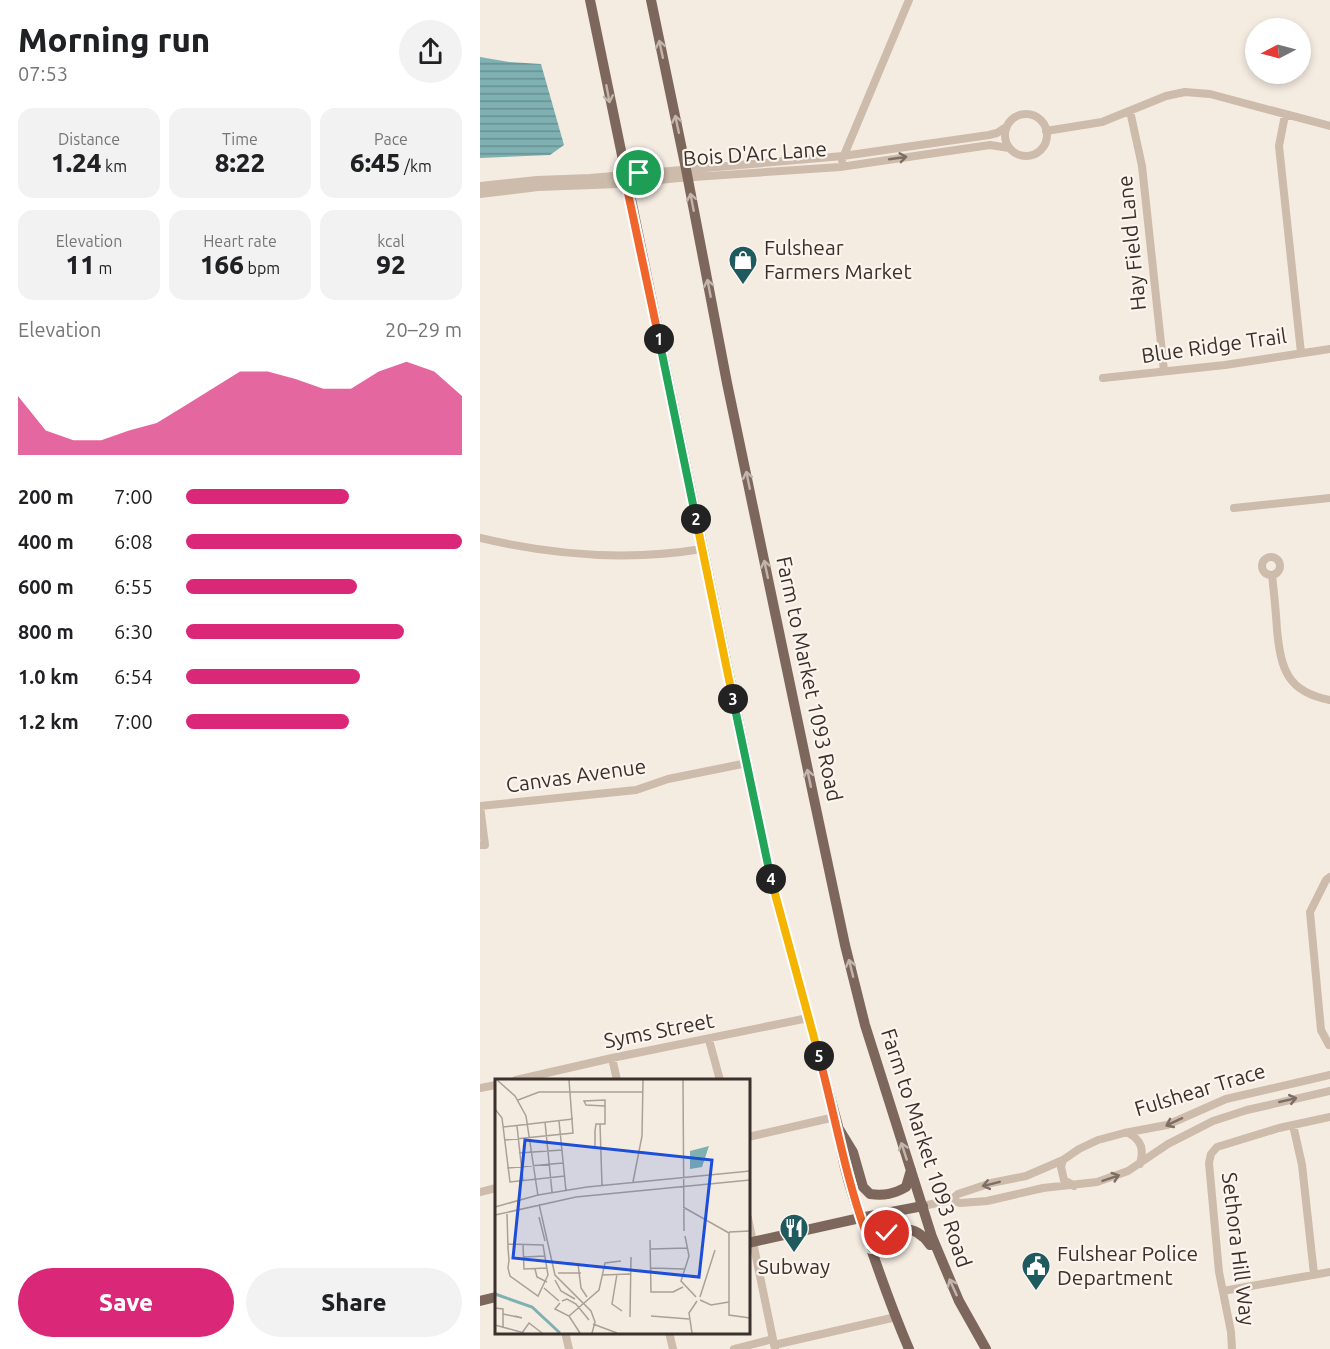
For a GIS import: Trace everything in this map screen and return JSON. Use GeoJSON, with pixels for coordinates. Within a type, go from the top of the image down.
{"type":"FeatureCollection","features":[{"type":"Feature","properties":{"kind":"main road"},"geometry":{"type":"LineString","coordinates":[[590,0],[770,874],[836,1122],[839,1147],[860,1218],[909,1349]]}},
{"type":"Feature","properties":{"kind":"main road","name":"Farm to Market 1093 Road"},"geometry":{"type":"LineString","coordinates":[[651,0],[727,383],[845,945],[865,1025],[932,1237],[959,1301],[986,1349]]}},
{"type":"Feature","properties":{"kind":"main road"},"geometry":{"type":"LineString","coordinates":[[836,1122],[853,1152],[863,1187],[870,1194],[894,1193],[906,1187],[911,1170]]}},
{"type":"Feature","properties":{"kind":"main road","name":"Fulshear Trace"},"geometry":{"type":"LineString","coordinates":[[751,1242],[923,1206]]}},
{"type":"Feature","properties":{"kind":"main road"},"geometry":{"type":"LineString","coordinates":[[871,1248],[879,1238],[887,1233],[909,1228],[923,1235],[942,1263]]}},
{"type":"Feature","properties":{"kind":"main road"},"geometry":{"type":"LineString","coordinates":[[480,1301],[495,1297]]}},
{"type":"Feature","properties":{"kind":"street","name":"Bois D'Arc Lane"},"geometry":{"type":"LineString","coordinates":[[687,173],[840,167],[909,0]]}},
{"type":"Feature","properties":{"kind":"street"},"geometry":{"type":"LineString","coordinates":[[1046,131],[1090,124],[1166,96],[1197,92],[1330,126]]}},
{"type":"Feature","properties":{"kind":"street","name":"Hay Field Lane"},"geometry":{"type":"LineString","coordinates":[[1130,111],[1142,166],[1164,371]]}},
{"type":"Feature","properties":{"kind":"street"},"geometry":{"type":"LineString","coordinates":[[840,167],[990,145],[1009,148],[1021,156],[1034,155],[1044,145],[1046,131],[1041,121],[1031,115],[1019,115],[997,133],[989,135],[843,156]]}},
{"type":"Feature","properties":{"kind":"street"},"geometry":{"type":"LineString","coordinates":[[1285,115],[1279,146],[1301,353]]}},
{"type":"Feature","properties":{"kind":"street"},"geometry":{"type":"LineString","coordinates":[[1006,127],[1005,138],[1009,148]]}},
{"type":"Feature","properties":{"kind":"street","name":"Bois D'Arc Lane"},"geometry":{"type":"LineString","coordinates":[[625,178],[843,156]]}},
{"type":"Feature","properties":{"kind":"street"},"geometry":{"type":"LineString","coordinates":[[480,186],[531,180],[625,178]]}},
{"type":"Feature","properties":{"kind":"street"},"geometry":{"type":"LineString","coordinates":[[480,194],[625,178]]}},
{"type":"Feature","properties":{"kind":"street","name":"Blue Ridge Trail"},"geometry":{"type":"LineString","coordinates":[[1103,378],[1330,349]]}},
{"type":"Feature","properties":{"kind":"street"},"geometry":{"type":"LineString","coordinates":[[1234,508],[1330,498]]}},
{"type":"Feature","properties":{"kind":"street"},"geometry":{"type":"LineString","coordinates":[[480,538],[547,549],[616,556],[660,556],[702,549]]}},
{"type":"Feature","properties":{"kind":"street"},"geometry":{"type":"LineString","coordinates":[[1272,575],[1280,656],[1285,672],[1300,689],[1319,698],[1330,700]]}},
{"type":"Feature","properties":{"kind":"street","name":"Canvas Avenue"},"geometry":{"type":"LineString","coordinates":[[480,806],[636,790],[668,779],[747,763]]}},
{"type":"Feature","properties":{"kind":"street"},"geometry":{"type":"LineString","coordinates":[[480,806],[484,845],[480,845]]}},
{"type":"Feature","properties":{"kind":"street"},"geometry":{"type":"LineString","coordinates":[[1329,1045],[1321,1030],[1310,912],[1326,880],[1330,877]]}},
{"type":"Feature","properties":{"kind":"street","name":"Syms Street"},"geometry":{"type":"LineString","coordinates":[[522,1079],[808,1018]]}},
{"type":"Feature","properties":{"kind":"street"},"geometry":{"type":"LineString","coordinates":[[709,1040],[720,1079]]}},
{"type":"Feature","properties":{"kind":"street"},"geometry":{"type":"LineString","coordinates":[[612,1059],[617,1079]]}},
{"type":"Feature","properties":{"kind":"street","name":"Fulshear Trace"},"geometry":{"type":"LineString","coordinates":[[923,1206],[951,1200],[958,1194],[991,1184],[1026,1176],[1098,1140],[1167,1125],[1212,1104],[1242,1094],[1330,1075]]}},
{"type":"Feature","properties":{"kind":"street"},"geometry":{"type":"LineString","coordinates":[[480,1088],[495,1085]]}},
{"type":"Feature","properties":{"kind":"street","name":"Fulshear Trace"},"geometry":{"type":"LineString","coordinates":[[951,1200],[960,1203],[987,1201],[1043,1188],[1097,1182],[1140,1164],[1168,1144],[1222,1118],[1330,1091]]}},
{"type":"Feature","properties":{"kind":"street"},"geometry":{"type":"LineString","coordinates":[[1314,1274],[1302,1165],[1293,1125],[1330,1117]]}},
{"type":"Feature","properties":{"kind":"street"},"geometry":{"type":"LineString","coordinates":[[750,1137],[836,1122]]}},
{"type":"Feature","properties":{"kind":"street","name":"Sethora Hill Way"},"geometry":{"type":"LineString","coordinates":[[1232,1349],[1220,1272],[1209,1163],[1211,1154],[1217,1147],[1293,1125]]}},
{"type":"Feature","properties":{"kind":"street"},"geometry":{"type":"LineString","coordinates":[[1127,1133],[1137,1138],[1142,1145],[1143,1154],[1140,1164]]}},
{"type":"Feature","properties":{"kind":"street"},"geometry":{"type":"LineString","coordinates":[[1062,1160],[1064,1180],[1075,1186]]}},
{"type":"Feature","properties":{"kind":"street"},"geometry":{"type":"LineString","coordinates":[[480,1192],[495,1188]]}},
{"type":"Feature","properties":{"kind":"street"},"geometry":{"type":"LineString","coordinates":[[751,1242],[774,1344]]}},
{"type":"Feature","properties":{"kind":"street"},"geometry":{"type":"LineString","coordinates":[[1223,1290],[1330,1272]]}},
{"type":"Feature","properties":{"kind":"street"},"geometry":{"type":"LineString","coordinates":[[734,1349],[774,1344],[896,1317]]}},
{"type":"Feature","properties":{"kind":"street"},"geometry":{"type":"LineString","coordinates":[[565,1334],[569,1349]]}},
{"type":"Feature","properties":{"kind":"street"},"geometry":{"type":"LineString","coordinates":[[669,1334],[673,1349]]}},
{"type":"Feature","properties":{"kind":"water"},"geometry":{"type":"Polygon","coordinates":[[[480,57],[541,64],[564,145],[550,155],[480,158],[480,57]]]}},
{"type":"Feature","properties":{"kind":"place","name":"Fulshear Farmers Market"},"geometry":{"type":"Point","coordinates":[743,286]}},
{"type":"Feature","properties":{"kind":"place","name":"Subway"},"geometry":{"type":"Point","coordinates":[794,1254]}},
{"type":"Feature","properties":{"kind":"place","name":"Fulshear Police Department"},"geometry":{"type":"Point","coordinates":[1036,1292]}},
{"type":"Feature","properties":{"kind":"route"},"geometry":{"type":"LineString","coordinates":[[639,173],[624,174],[671,389],[770,874],[838,1126],[839,1147],[871,1248],[879,1238],[887,1233]]}}]}
